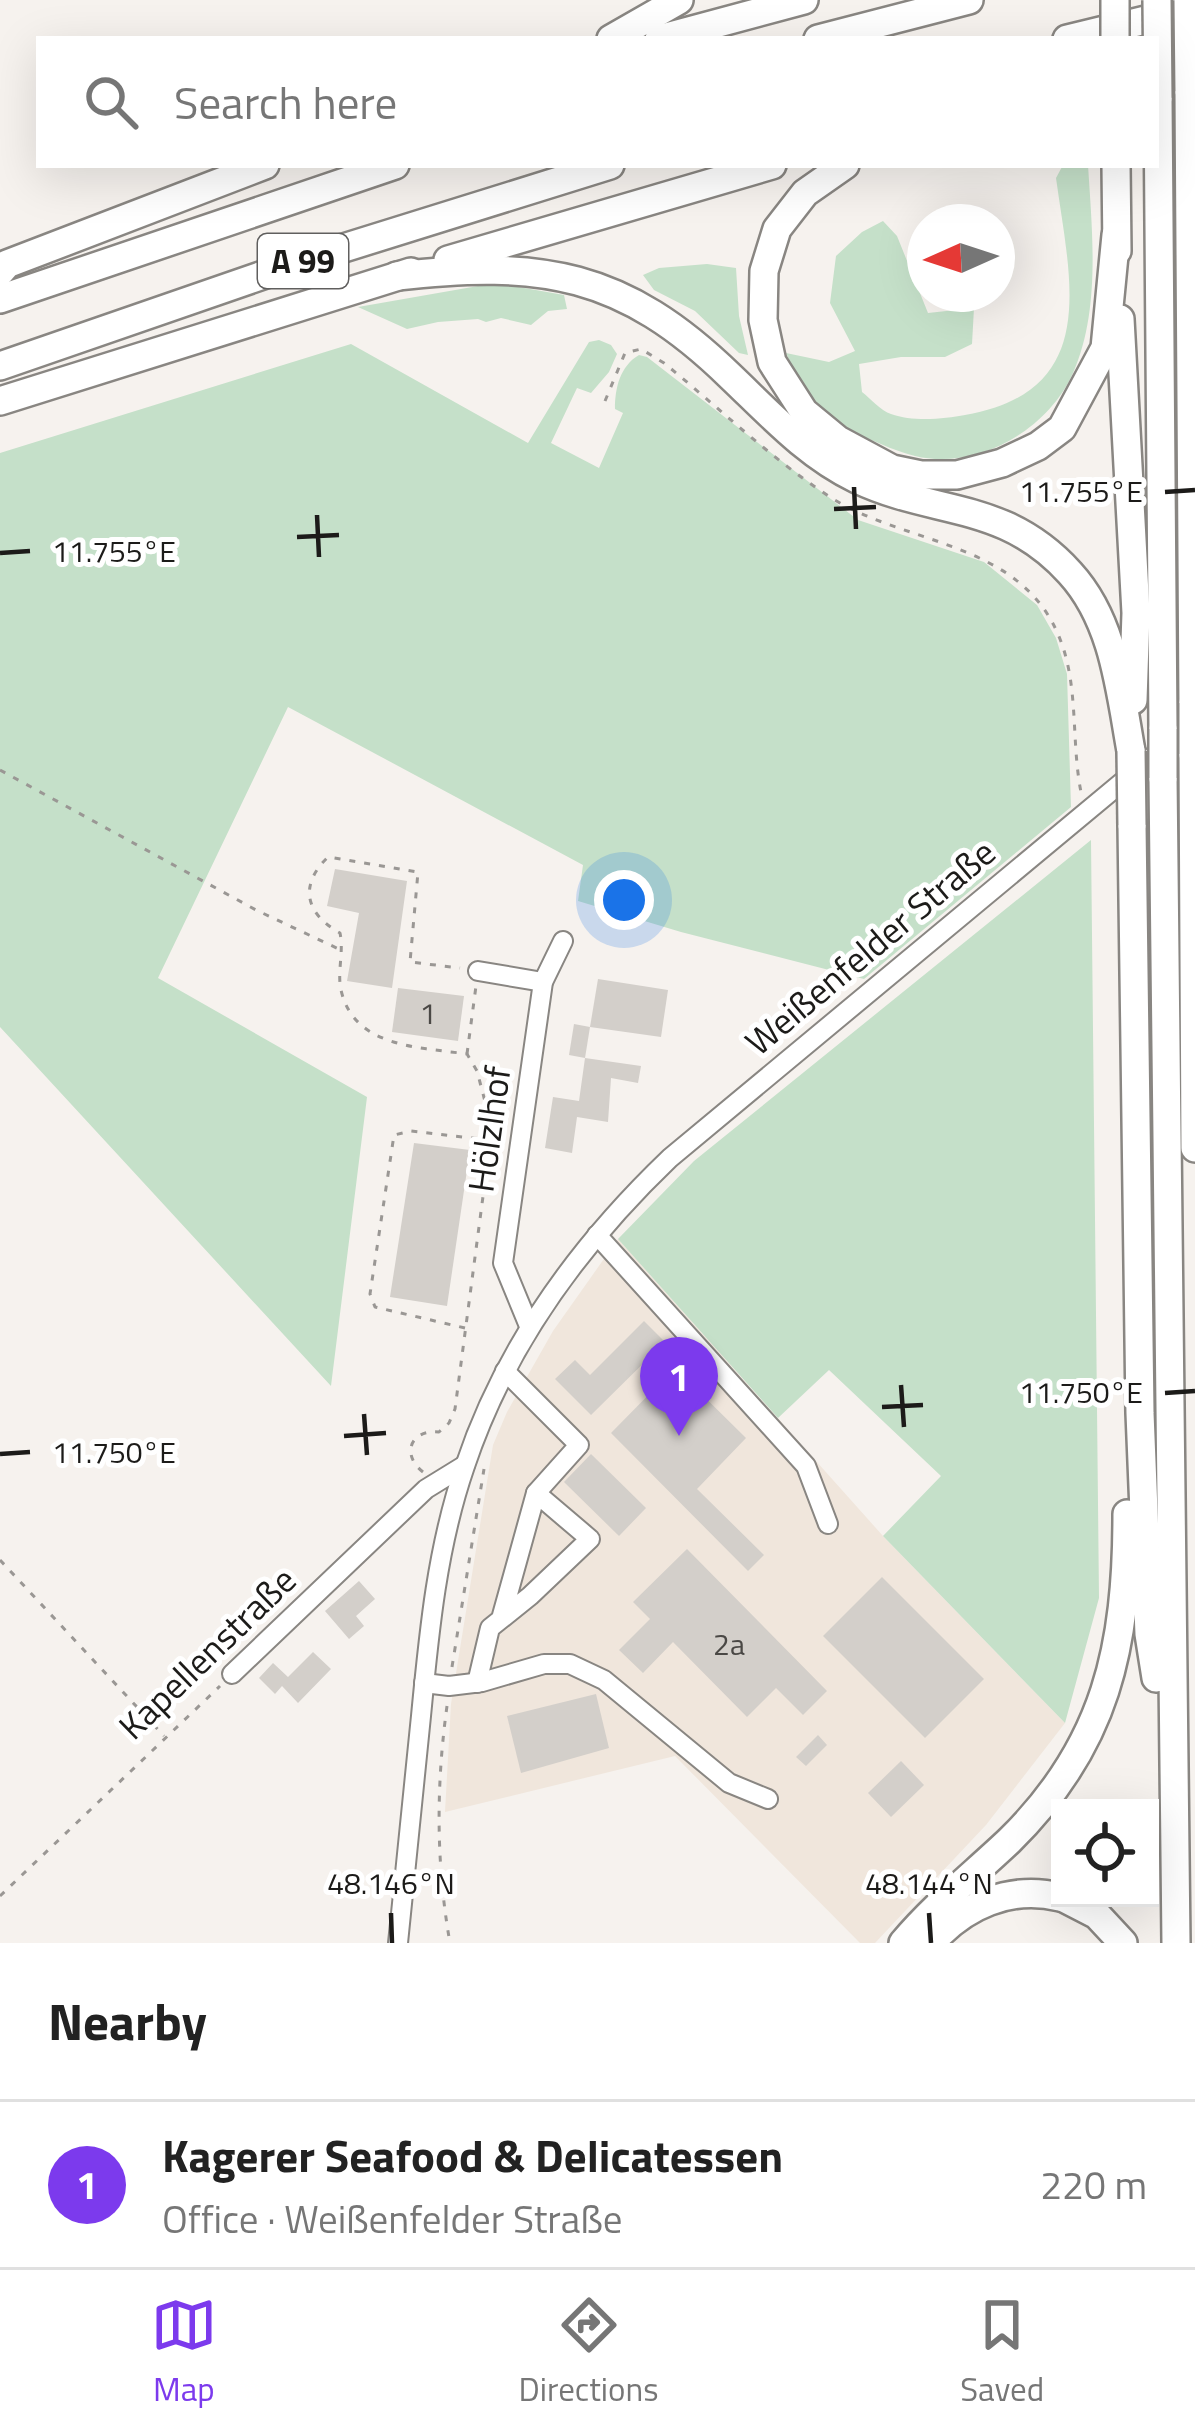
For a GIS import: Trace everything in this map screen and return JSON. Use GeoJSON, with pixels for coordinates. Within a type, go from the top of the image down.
{"type":"FeatureCollection","features":[{"type":"Feature","properties":{"kind":"highway"},"geometry":{"type":"LineString","coordinates":[[617,36],[679,0]]}},
{"type":"Feature","properties":{"kind":"highway"},"geometry":{"type":"LineString","coordinates":[[670,36],[804,0]]}},
{"type":"Feature","properties":{"kind":"highway"},"geometry":{"type":"LineString","coordinates":[[830,36],[969,0]]}},
{"type":"Feature","properties":{"kind":"highway"},"geometry":{"type":"LineString","coordinates":[[1114,0],[1115,36]]}},
{"type":"Feature","properties":{"kind":"highway"},"geometry":{"type":"LineString","coordinates":[[1156,0],[1157,36]]}},
{"type":"Feature","properties":{"kind":"highway"},"geometry":{"type":"LineString","coordinates":[[1189,0],[1195,1148]]}},
{"type":"Feature","properties":{"kind":"highway"},"geometry":{"type":"LineString","coordinates":[[1079,36],[1195,8]]}},
{"type":"Feature","properties":{"kind":"highway"},"geometry":{"type":"LineString","coordinates":[[1159,65],[1195,57]]}},
{"type":"Feature","properties":{"kind":"highway"},"geometry":{"type":"LineString","coordinates":[[0,272],[7,264],[257,168]]}},
{"type":"Feature","properties":{"kind":"highway","name":"A 99"},"geometry":{"type":"LineString","coordinates":[[0,299],[385,168]]}},
{"type":"Feature","properties":{"kind":"highway","name":"A 99"},"geometry":{"type":"LineString","coordinates":[[0,366],[298,263],[600,168]]}},
{"type":"Feature","properties":{"kind":"highway"},"geometry":{"type":"LineString","coordinates":[[0,401],[568,222],[761,168]]}},
{"type":"Feature","properties":{"kind":"highway"},"geometry":{"type":"LineString","coordinates":[[841,168],[805,193],[778,229],[764,272],[764,320],[772,362],[804,412],[838,440],[892,469],[957,475],[1002,463],[1062,428],[1105,348],[1116,235]]}},
{"type":"Feature","properties":{"kind":"highway"},"geometry":{"type":"LineString","coordinates":[[1116,168],[1136,614],[1132,825],[1149,1634],[1172,1786]]}},
{"type":"Feature","properties":{"kind":"highway"},"geometry":{"type":"LineString","coordinates":[[1158,168],[1176,1943]]}},
{"type":"Feature","properties":{"kind":"highway"},"geometry":{"type":"LineString","coordinates":[[397,276],[497,268],[533,271],[601,288],[641,306],[681,333],[817,457],[890,492],[972,511],[1027,535],[1048,550],[1090,598],[1112,650],[1132,751]]}},
{"type":"Feature","properties":{"kind":"highway"},"geometry":{"type":"LineString","coordinates":[[902,1943],[1047,1800],[1079,1755],[1107,1695],[1125,1587],[1125,1385],[1140,1345]]}},
{"type":"Feature","properties":{"kind":"highway"},"geometry":{"type":"LineString","coordinates":[[931,1943],[941,1930],[983,1903],[1028,1892],[1051,1895]]}},
{"type":"Feature","properties":{"kind":"highway"},"geometry":{"type":"LineString","coordinates":[[1081,1907],[1097,1915],[1123,1943]]}},
{"type":"Feature","properties":{"kind":"street","name":"Weißenfelder Straße"},"geometry":{"type":"LineString","coordinates":[[398,1943],[436,1581],[465,1465],[530,1326],[597,1234],[670,1158],[1088,810],[1194,712]]}},
{"type":"Feature","properties":{"kind":"street","name":"Hölzlhof"},"geometry":{"type":"LineString","coordinates":[[530,1326],[503,1263],[543,982],[563,940]]}},
{"type":"Feature","properties":{"kind":"street"},"geometry":{"type":"LineString","coordinates":[[478,971],[543,982]]}},
{"type":"Feature","properties":{"kind":"street"},"geometry":{"type":"LineString","coordinates":[[597,1234],[806,1466],[828,1524]]}},
{"type":"Feature","properties":{"kind":"street"},"geometry":{"type":"LineString","coordinates":[[501,1619],[536,1492],[579,1445],[505,1371]]}},
{"type":"Feature","properties":{"kind":"street","name":"Kapellenstraße"},"geometry":{"type":"LineString","coordinates":[[232,1674],[427,1490],[465,1465]]}},
{"type":"Feature","properties":{"kind":"street"},"geometry":{"type":"LineString","coordinates":[[477,1683],[490,1628],[590,1539],[536,1492]]}},
{"type":"Feature","properties":{"kind":"street"},"geometry":{"type":"LineString","coordinates":[[424,1683],[477,1683],[544,1664],[570,1664],[604,1680],[729,1783],[769,1798]]}},
{"type":"Feature","properties":{"kind":"path"},"geometry":{"type":"LineString","coordinates":[[604,401],[625,353],[641,349],[823,493],[862,517],[959,546],[993,563],[1025,588],[1059,637],[1070,674],[1075,764],[1088,810]]}},
{"type":"Feature","properties":{"kind":"path"},"geometry":{"type":"LineString","coordinates":[[0,770],[256,910],[344,952]]}},
{"type":"Feature","properties":{"kind":"path"},"geometry":{"type":"LineString","coordinates":[[465,1465],[436,1475],[420,1472],[409,1450],[414,1437],[439,1432],[448,1423],[466,1328],[492,1128],[477,1070],[466,1054],[478,971],[410,962],[418,872],[328,857],[309,888],[318,920],[340,933],[344,952],[340,987],[353,1019],[387,1042],[466,1054]]}},
{"type":"Feature","properties":{"kind":"path"},"geometry":{"type":"LineString","coordinates":[[466,1328],[375,1307],[370,1294],[394,1135],[412,1132],[490,1141]]}},
{"type":"Feature","properties":{"kind":"path"},"geometry":{"type":"LineString","coordinates":[[0,1560],[165,1738]]}},
{"type":"Feature","properties":{"kind":"path","name":"Kapellenstraße"},"geometry":{"type":"LineString","coordinates":[[0,1896],[232,1674]]}},
{"type":"Feature","properties":{"kind":"shaded area"},"geometry":{"type":"Polygon","coordinates":[[[618,1239],[883,1536],[1065,1723],[986,1825],[875,1943],[860,1943],[675,1756],[445,1812],[451,1704],[493,1445],[553,1331],[618,1239]]]}},
{"type":"Feature","properties":{"kind":"green space"},"geometry":{"type":"Polygon","coordinates":[[[1061,168],[1088,168],[1091,297],[1082,349],[1062,394],[1008,442],[962,457],[909,454],[838,423],[800,387],[786,353],[829,362],[855,351],[830,303],[836,256],[862,232],[883,221],[897,236],[907,261],[907,312],[974,312],[972,344],[945,357],[859,364],[862,392],[880,408],[909,418],[965,415],[1009,402],[1039,382],[1058,357],[1067,326],[1067,255],[1056,178],[1061,168]]]}},
{"type":"Feature","properties":{"kind":"green space"},"geometry":{"type":"Polygon","coordinates":[[[707,264],[736,268],[748,355],[739,353],[695,311],[654,290],[643,275],[659,268],[707,264]]]}},
{"type":"Feature","properties":{"kind":"green space"},"geometry":{"type":"Polygon","coordinates":[[[478,286],[513,286],[564,295],[567,309],[548,311],[531,325],[501,318],[407,329],[358,307],[478,286]]]}},
{"type":"Feature","properties":{"kind":"green space"},"geometry":{"type":"Polygon","coordinates":[[[599,340],[617,354],[609,372],[591,393],[577,388],[551,443],[599,468],[623,413],[615,409],[620,378],[639,355],[647,357],[858,520],[984,562],[1037,605],[1056,638],[1067,674],[1071,807],[864,979],[578,901],[583,865],[288,707],[158,978],[367,1097],[331,1386],[0,1027],[0,453],[351,344],[528,443],[589,342],[599,340]]]}},
{"type":"Feature","properties":{"kind":"green space"},"geometry":{"type":"Polygon","coordinates":[[[1091,840],[1099,1598],[1065,1723],[883,1536],[941,1476],[829,1370],[778,1418],[618,1239],[694,1161],[1091,840]]]}},
{"type":"Feature","properties":{"kind":"building"},"geometry":{"type":"Polygon","coordinates":[[[335,869],[407,881],[392,988],[347,981],[359,913],[327,906],[335,869]]]}},
{"type":"Feature","properties":{"kind":"building"},"geometry":{"type":"Polygon","coordinates":[[[598,979],[668,990],[661,1037],[590,1027],[598,979]]]}},
{"type":"Feature","properties":{"kind":"building"},"geometry":{"type":"Polygon","coordinates":[[[398,988],[464,996],[458,1041],[392,1032],[398,988]]]}},
{"type":"Feature","properties":{"kind":"building"},"geometry":{"type":"Polygon","coordinates":[[[574,1024],[590,1027],[585,1058],[569,1055],[574,1024]]]}},
{"type":"Feature","properties":{"kind":"building"},"geometry":{"type":"Polygon","coordinates":[[[585,1058],[641,1066],[638,1083],[611,1078],[608,1122],[577,1117],[572,1153],[545,1148],[553,1097],[579,1101],[585,1058]]]}},
{"type":"Feature","properties":{"kind":"building"},"geometry":{"type":"Polygon","coordinates":[[[414,1143],[470,1150],[447,1306],[390,1297],[414,1143]]]}},
{"type":"Feature","properties":{"kind":"building"},"geometry":{"type":"Polygon","coordinates":[[[644,1321],[665,1342],[591,1415],[555,1379],[575,1360],[590,1375],[644,1321]]]}},
{"type":"Feature","properties":{"kind":"building"},"geometry":{"type":"Polygon","coordinates":[[[675,1368],[746,1438],[697,1489],[764,1555],[748,1571],[611,1433],[675,1368]]]}},
{"type":"Feature","properties":{"kind":"building"},"geometry":{"type":"Polygon","coordinates":[[[591,1454],[646,1508],[619,1536],[564,1482],[591,1454]]]}},
{"type":"Feature","properties":{"kind":"building"},"geometry":{"type":"Polygon","coordinates":[[[687,1549],[827,1691],[803,1715],[776,1688],[747,1717],[673,1642],[643,1673],[619,1650],[650,1619],[633,1602],[687,1549]]]}},
{"type":"Feature","properties":{"kind":"building"},"geometry":{"type":"Polygon","coordinates":[[[882,1577],[984,1679],[925,1738],[823,1636],[882,1577]]]}},
{"type":"Feature","properties":{"kind":"building"},"geometry":{"type":"Polygon","coordinates":[[[359,1581],[375,1599],[356,1616],[364,1626],[349,1639],[325,1611],[359,1581]]]}},
{"type":"Feature","properties":{"kind":"building"},"geometry":{"type":"Polygon","coordinates":[[[313,1652],[331,1669],[298,1703],[282,1686],[275,1694],[259,1678],[273,1663],[288,1677],[313,1652]]]}},
{"type":"Feature","properties":{"kind":"building"},"geometry":{"type":"Polygon","coordinates":[[[596,1694],[609,1748],[521,1773],[507,1716],[596,1694]]]}},
{"type":"Feature","properties":{"kind":"building"},"geometry":{"type":"Polygon","coordinates":[[[818,1735],[827,1745],[806,1766],[796,1757],[818,1735]]]}},
{"type":"Feature","properties":{"kind":"building"},"geometry":{"type":"Polygon","coordinates":[[[901,1761],[924,1785],[891,1817],[868,1793],[901,1761]]]}},
{"type":"Feature","properties":{"kind":"place","name":"Kagerer Seafood & Delicatessen"},"geometry":{"type":"Point","coordinates":[679,1436]}}]}
